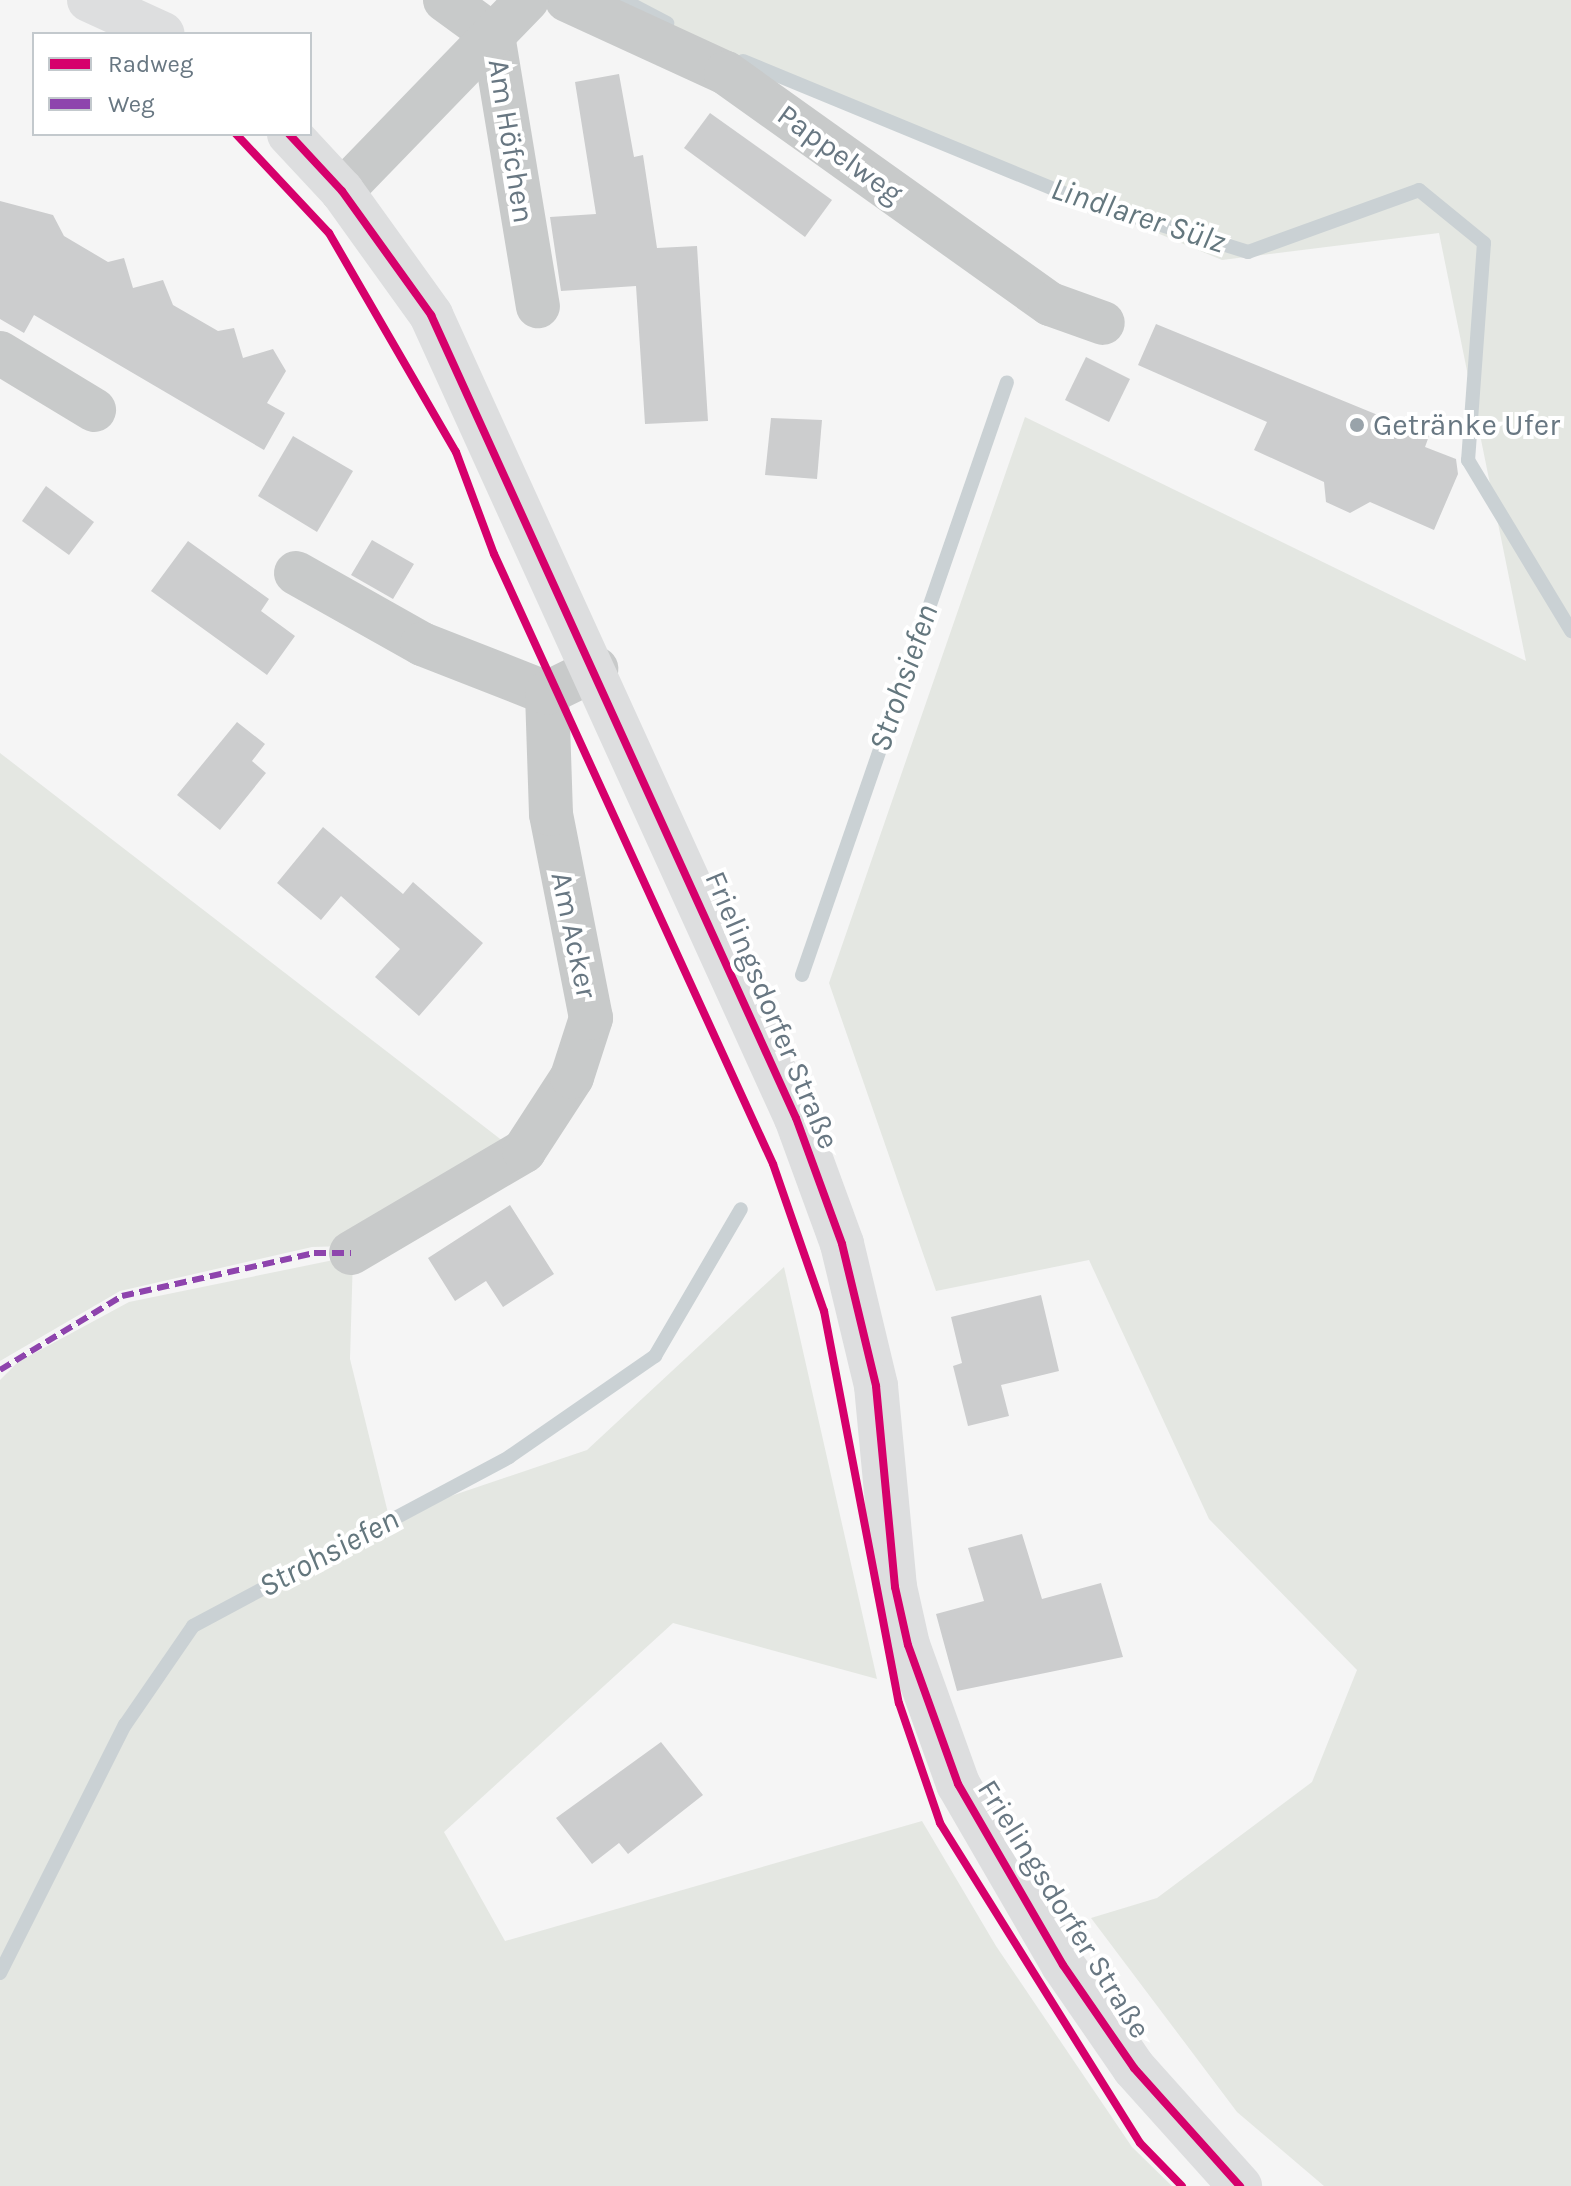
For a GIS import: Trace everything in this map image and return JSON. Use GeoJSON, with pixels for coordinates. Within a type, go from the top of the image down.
{"type":"FeatureCollection","features":[{"type":"Feature","properties":{"kind":"main road"},"geometry":{"type":"LineString","coordinates":[[89,0],[159,32]]}},
{"type":"Feature","properties":{"kind":"main road","name":"Frielingsdorfer Straße"},"geometry":{"type":"LineString","coordinates":[[291,136],[342,191],[431,315],[596,669],[796,1118],[842,1244],[876,1386],[895,1587],[927,1705],[958,1784],[1063,1965],[1134,2068],[1240,2186]]}},
{"type":"Feature","properties":{"kind":"street","name":"Am Höfchen"},"geometry":{"type":"LineString","coordinates":[[445,0],[493,35],[538,306]]}},
{"type":"Feature","properties":{"kind":"street"},"geometry":{"type":"LineString","coordinates":[[342,191],[527,0]]}},
{"type":"Feature","properties":{"kind":"street","name":"Pappelweg"},"geometry":{"type":"LineString","coordinates":[[567,0],[726,73],[1050,304],[1103,323]]}},
{"type":"Feature","properties":{"kind":"street"},"geometry":{"type":"LineString","coordinates":[[0,353],[94,410]]}},
{"type":"Feature","properties":{"kind":"street"},"geometry":{"type":"LineString","coordinates":[[296,573],[422,644],[547,693],[596,669]]}},
{"type":"Feature","properties":{"kind":"street","name":"Am Acker"},"geometry":{"type":"LineString","coordinates":[[351,1253],[524,1151],[572,1077],[591,1018],[551,814],[547,693]]}},
{"type":"Feature","properties":{"kind":"shaded area"},"geometry":{"type":"Polygon","coordinates":[[[598,0],[1571,0],[1571,2186],[1324,2186],[1237,2112],[1091,1918],[1157,1898],[1312,1782],[1357,1670],[1209,1519],[1089,1260],[936,1291],[829,983],[1025,417],[1526,661],[1439,233],[1222,260],[598,0]]]}},
{"type":"Feature","properties":{"kind":"shaded area"},"geometry":{"type":"Polygon","coordinates":[[[0,753],[508,1145],[346,1246],[312,1247],[120,1291],[0,1361],[0,753]]]}},
{"type":"Feature","properties":{"kind":"shaded area"},"geometry":{"type":"Polygon","coordinates":[[[353,1256],[350,1359],[389,1517],[587,1450],[784,1267],[877,1679],[673,1623],[444,1832],[505,1941],[922,1821],[996,1946],[1132,2147],[1172,2186],[0,2186],[0,1380],[18,1362],[129,1302],[353,1256]]]}},
{"type":"Feature","properties":{"kind":"building"},"geometry":{"type":"Polygon","coordinates":[[[619,74],[634,157],[643,155],[657,248],[697,246],[708,421],[645,424],[636,286],[561,291],[550,217],[596,214],[575,82],[619,74]]]}},
{"type":"Feature","properties":{"kind":"building"},"geometry":{"type":"Polygon","coordinates":[[[710,113],[832,200],[805,237],[684,148],[710,113]]]}},
{"type":"Feature","properties":{"kind":"building"},"geometry":{"type":"Polygon","coordinates":[[[0,201],[53,215],[64,236],[108,262],[124,258],[133,288],[163,280],[173,305],[218,331],[234,328],[243,358],[273,349],[286,371],[267,403],[285,413],[264,450],[34,315],[24,333],[0,319],[0,201]]]}},
{"type":"Feature","properties":{"kind":"building"},"geometry":{"type":"Polygon","coordinates":[[[1156,324],[1429,436],[1425,447],[1456,459],[1458,474],[1434,530],[1370,502],[1350,513],[1326,502],[1324,482],[1254,450],[1267,422],[1138,365],[1156,324]]]}},
{"type":"Feature","properties":{"kind":"building"},"geometry":{"type":"Polygon","coordinates":[[[1086,357],[1130,379],[1109,422],[1065,400],[1086,357]]]}},
{"type":"Feature","properties":{"kind":"building"},"geometry":{"type":"Polygon","coordinates":[[[771,418],[822,420],[817,479],[765,475],[771,418]]]}},
{"type":"Feature","properties":{"kind":"building"},"geometry":{"type":"Polygon","coordinates":[[[293,436],[353,471],[317,532],[258,496],[293,436]]]}},
{"type":"Feature","properties":{"kind":"building"},"geometry":{"type":"Polygon","coordinates":[[[46,486],[94,522],[69,555],[22,521],[46,486]]]}},
{"type":"Feature","properties":{"kind":"building"},"geometry":{"type":"Polygon","coordinates":[[[372,540],[414,564],[393,599],[351,575],[372,540]]]}},
{"type":"Feature","properties":{"kind":"building"},"geometry":{"type":"Polygon","coordinates":[[[188,541],[269,599],[261,611],[295,636],[267,675],[151,591],[188,541]]]}},
{"type":"Feature","properties":{"kind":"building"},"geometry":{"type":"Polygon","coordinates":[[[237,722],[265,744],[252,761],[266,773],[220,830],[177,795],[237,722]]]}},
{"type":"Feature","properties":{"kind":"building"},"geometry":{"type":"Polygon","coordinates":[[[323,827],[403,894],[413,882],[483,943],[419,1016],[375,977],[400,949],[341,896],[321,920],[277,883],[323,827]]]}},
{"type":"Feature","properties":{"kind":"building"},"geometry":{"type":"Polygon","coordinates":[[[510,1205],[554,1274],[503,1307],[486,1281],[455,1301],[428,1258],[510,1205]]]}},
{"type":"Feature","properties":{"kind":"building"},"geometry":{"type":"Polygon","coordinates":[[[1041,1295],[1059,1371],[1001,1385],[1009,1416],[968,1426],[953,1366],[962,1363],[951,1317],[1041,1295]]]}},
{"type":"Feature","properties":{"kind":"building"},"geometry":{"type":"Polygon","coordinates":[[[1022,1534],[1042,1599],[1101,1583],[1123,1657],[957,1691],[936,1614],[984,1601],[968,1548],[1022,1534]]]}},
{"type":"Feature","properties":{"kind":"building"},"geometry":{"type":"Polygon","coordinates":[[[661,1742],[703,1795],[628,1854],[619,1843],[592,1864],[556,1818],[661,1742]]]}},
{"type":"Feature","properties":{"kind":"waterway","name":"Lindlarer Sülz"},"geometry":{"type":"LineString","coordinates":[[623,0],[667,23]]}},
{"type":"Feature","properties":{"kind":"waterway","name":"Lindlarer Sülz"},"geometry":{"type":"LineString","coordinates":[[743,61],[1081,200],[1248,252],[1419,190],[1484,243],[1468,460],[1571,631]]}},
{"type":"Feature","properties":{"kind":"waterway","name":"Strohsiefen"},"geometry":{"type":"LineString","coordinates":[[802,975],[1007,382]]}},
{"type":"Feature","properties":{"kind":"waterway","name":"Strohsiefen"},"geometry":{"type":"LineString","coordinates":[[0,1973],[125,1725],[193,1626],[509,1457],[655,1356],[741,1209]]}},
{"type":"Feature","properties":{"kind":"marked path"},"geometry":{"type":"LineString","coordinates":[[0,1370],[122,1296],[314,1253],[351,1253]]}},
{"type":"Feature","properties":{"kind":"cycle path"},"geometry":{"type":"LineString","coordinates":[[238,136],[329,233],[456,452],[494,554],[773,1164],[824,1311],[899,1703],[940,1823],[1140,2143],[1182,2186]]}},
{"type":"Feature","properties":{"kind":"cycle path"},"geometry":{"type":"LineString","coordinates":[[291,136],[342,191],[431,315],[796,1118],[842,1244],[876,1386],[895,1587],[908,1645],[958,1784],[1063,1965],[1134,2068],[1240,2186]]}},
{"type":"Feature","properties":{"kind":"place","name":"Getränke Ufer"},"geometry":{"type":"Point","coordinates":[1357,425]}}]}
